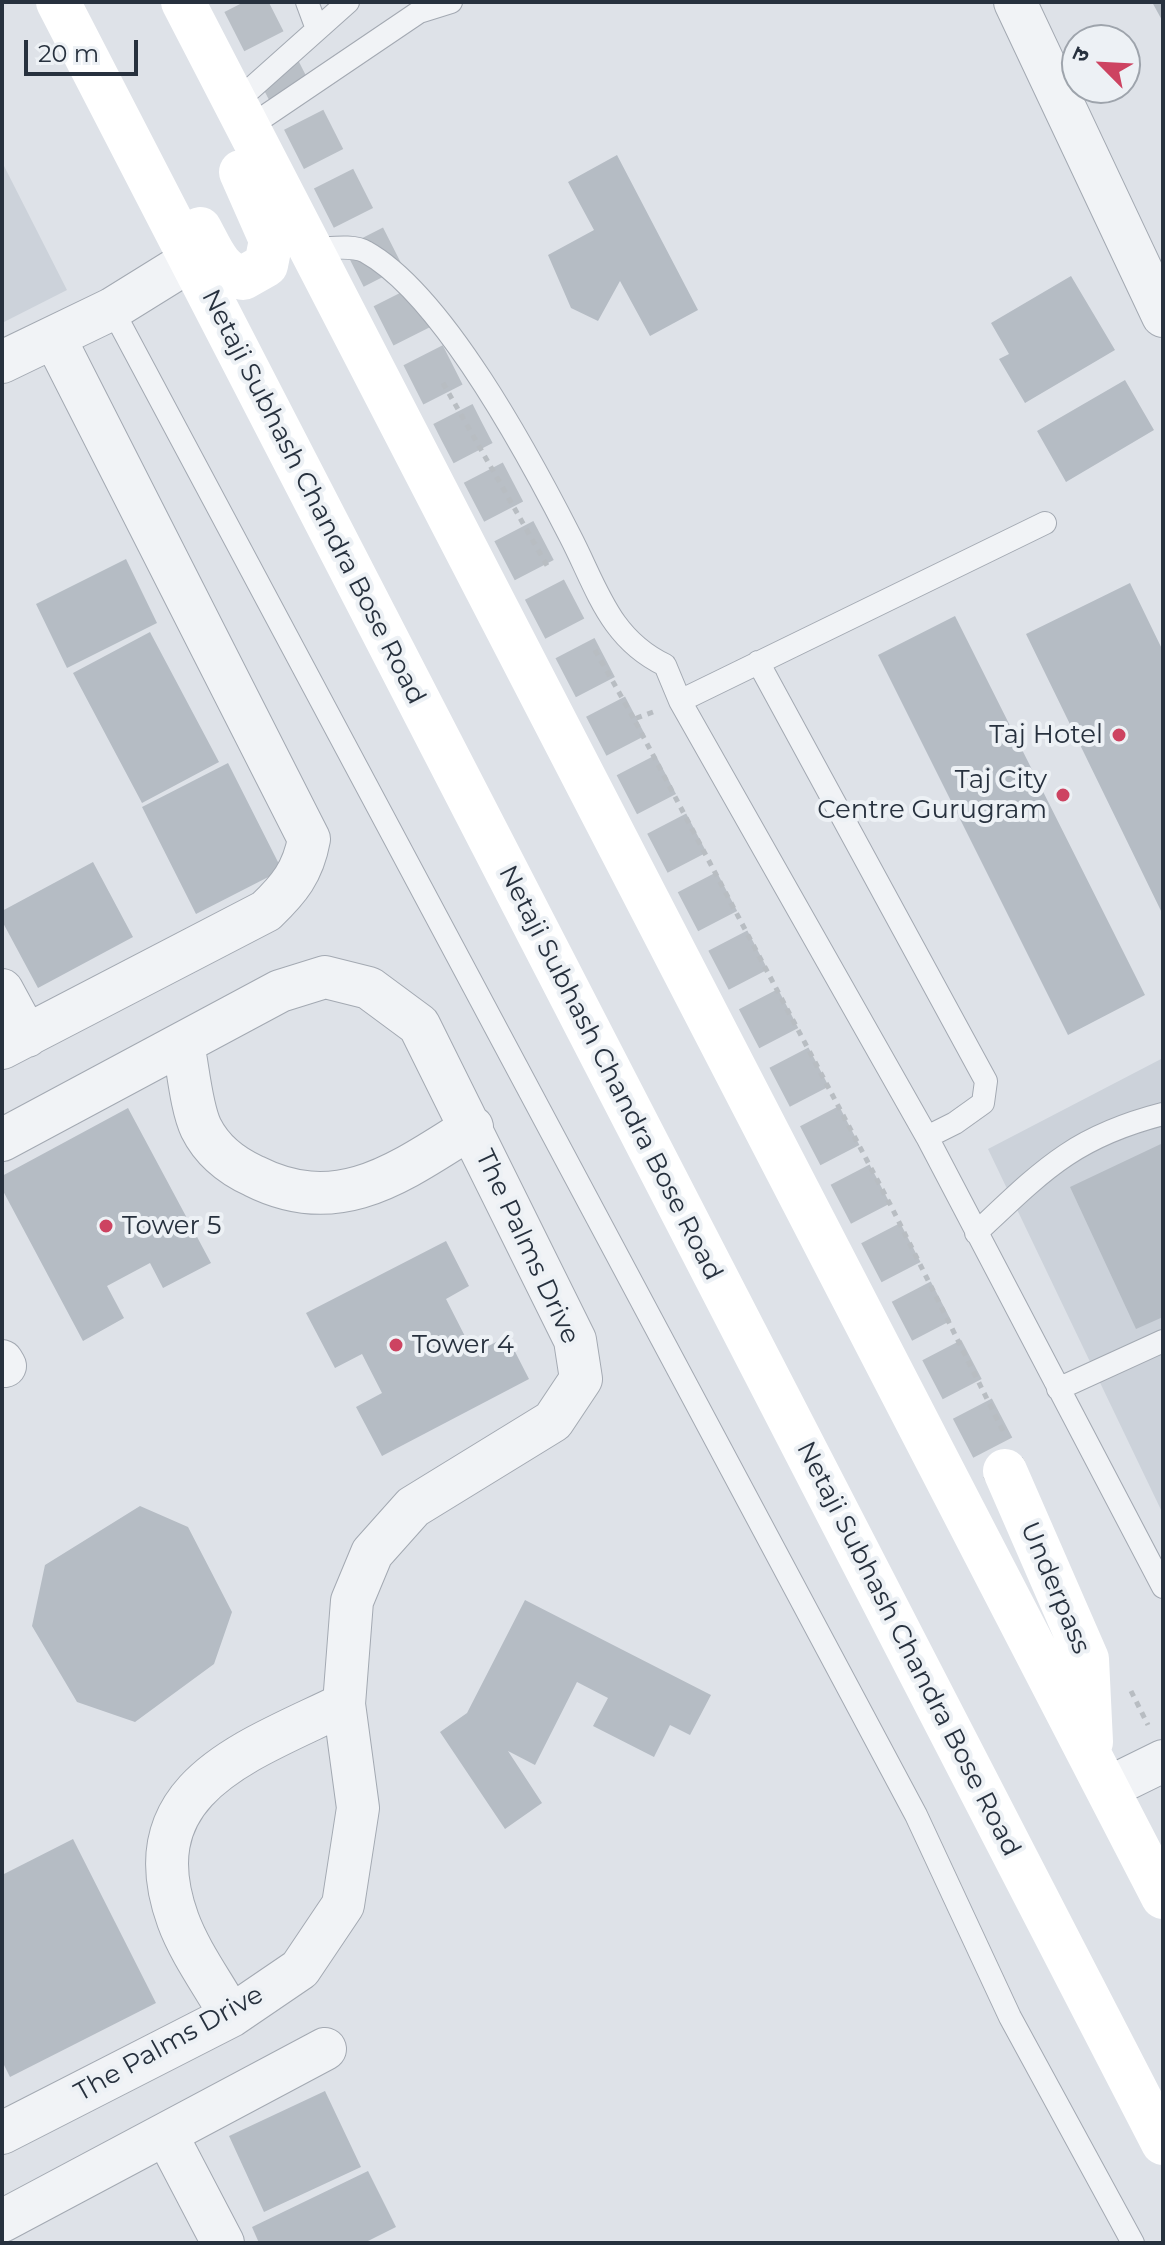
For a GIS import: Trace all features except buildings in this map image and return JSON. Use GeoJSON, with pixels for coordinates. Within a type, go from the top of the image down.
{"type":"FeatureCollection","features":[{"type":"Feature","properties":{"kind":"main road","name":"Netaji Subhash Chandra Bose Road"},"geometry":{"type":"LineString","coordinates":[[58,2],[1163,2143]]}},
{"type":"Feature","properties":{"kind":"main road"},"geometry":{"type":"LineString","coordinates":[[94,69],[130,98],[217,261],[233,276],[243,278],[266,265],[271,240],[183,42],[181,2]]}},
{"type":"Feature","properties":{"kind":"main road"},"geometry":{"type":"LineString","coordinates":[[181,2],[312,249],[1100,1772],[1159,1879]]}},
{"type":"Feature","properties":{"kind":"main road","name":"Underpass"},"geometry":{"type":"LineString","coordinates":[[1006,1457],[1087,1659],[1100,1772]]}},
{"type":"Feature","properties":{"kind":"street"},"geometry":{"type":"LineString","coordinates":[[1015,2],[1163,316]]}},
{"type":"Feature","properties":{"kind":"street"},"geometry":{"type":"LineString","coordinates":[[2,362],[112,309],[191,260]]}},
{"type":"Feature","properties":{"kind":"street"},"geometry":{"type":"LineString","coordinates":[[2,990],[14,1042],[266,911],[289,890],[305,864],[309,839],[55,339]]}},
{"type":"Feature","properties":{"kind":"street","name":"The Palms Drive"},"geometry":{"type":"LineString","coordinates":[[2,1140],[280,991],[325,977],[369,988],[419,1025],[575,1340],[581,1379],[553,1421],[413,1507],[372,1553],[352,1601],[344,1704],[358,1808],[343,1905],[300,1969],[231,2016],[2,2133]]}},
{"type":"Feature","properties":{"kind":"street"},"geometry":{"type":"LineString","coordinates":[[183,1044],[200,1127],[230,1165],[276,1188],[325,1196],[394,1176],[472,1127]]}},
{"type":"Feature","properties":{"kind":"street"},"geometry":{"type":"LineString","coordinates":[[231,2016],[179,1923],[167,1881],[167,1844],[189,1797],[219,1767],[344,1704]]}},
{"type":"Feature","properties":{"kind":"street"},"geometry":{"type":"LineString","coordinates":[[1100,1772],[1156,1744]]}},
{"type":"Feature","properties":{"kind":"street"},"geometry":{"type":"LineString","coordinates":[[2,2221],[325,2049]]}},
{"type":"Feature","properties":{"kind":"street"},"geometry":{"type":"LineString","coordinates":[[166,2134],[223,2243]]}},
{"type":"Feature","properties":{"kind":"lane"},"geometry":{"type":"LineString","coordinates":[[307,2],[317,29]]}},
{"type":"Feature","properties":{"kind":"lane"},"geometry":{"type":"LineString","coordinates":[[242,115],[317,29],[348,2]]}},
{"type":"Feature","properties":{"kind":"lane"},"geometry":{"type":"LineString","coordinates":[[242,115],[417,7],[451,2]]}},
{"type":"Feature","properties":{"kind":"lane"},"geometry":{"type":"LineString","coordinates":[[312,249],[363,249],[412,285],[471,364],[562,520],[618,631],[639,652],[665,665],[680,701],[927,1137],[1163,1587]]}},
{"type":"Feature","properties":{"kind":"lane"},"geometry":{"type":"LineString","coordinates":[[112,309],[916,1815],[1010,2017],[1133,2243]]}},
{"type":"Feature","properties":{"kind":"lane"},"geometry":{"type":"LineString","coordinates":[[680,701],[1045,523]]}},
{"type":"Feature","properties":{"kind":"lane"},"geometry":{"type":"LineString","coordinates":[[758,662],[986,1081],[983,1103],[955,1123],[927,1137]]}},
{"type":"Feature","properties":{"kind":"lane"},"geometry":{"type":"LineString","coordinates":[[976,1233],[1062,1154],[1116,1126],[1163,1114]]}},
{"type":"Feature","properties":{"kind":"lane"},"geometry":{"type":"LineString","coordinates":[[1058,1389],[1163,1341]]}},
{"type":"Feature","properties":{"kind":"path"},"geometry":{"type":"LineString","coordinates":[[442,380],[550,570]]}},
{"type":"Feature","properties":{"kind":"path"},"geometry":{"type":"LineString","coordinates":[[588,638],[634,719],[899,1221],[1006,1457]]}},
{"type":"Feature","properties":{"kind":"path"},"geometry":{"type":"LineString","coordinates":[[634,719],[680,701]]}},
{"type":"Feature","properties":{"kind":"path"},"geometry":{"type":"LineString","coordinates":[[1128,1684],[1156,1744]]}},
{"type":"Feature","properties":{"kind":"shaded area"},"geometry":{"type":"Polygon","coordinates":[[[2,162],[67,290],[2,323],[2,162]]]}},
{"type":"Feature","properties":{"kind":"shaded area"},"geometry":{"type":"Polygon","coordinates":[[[1163,1058],[1163,1514],[988,1149],[1163,1058]]]}},
{"type":"Feature","properties":{"kind":"tunnel"},"geometry":{"type":"LineString","coordinates":[[244,2],[461,430],[1005,1471]]}},
{"type":"Feature","properties":{"kind":"place","name":"Taj Hotel"},"geometry":{"type":"Point","coordinates":[1119,735]}},
{"type":"Feature","properties":{"kind":"place","name":"Taj City Centre Gurugram"},"geometry":{"type":"Point","coordinates":[1063,795]}},
{"type":"Feature","properties":{"kind":"place","name":"Tower 5"},"geometry":{"type":"Point","coordinates":[106,1226]}},
{"type":"Feature","properties":{"kind":"place","name":"Tower 4"},"geometry":{"type":"Point","coordinates":[396,1345]}}]}
